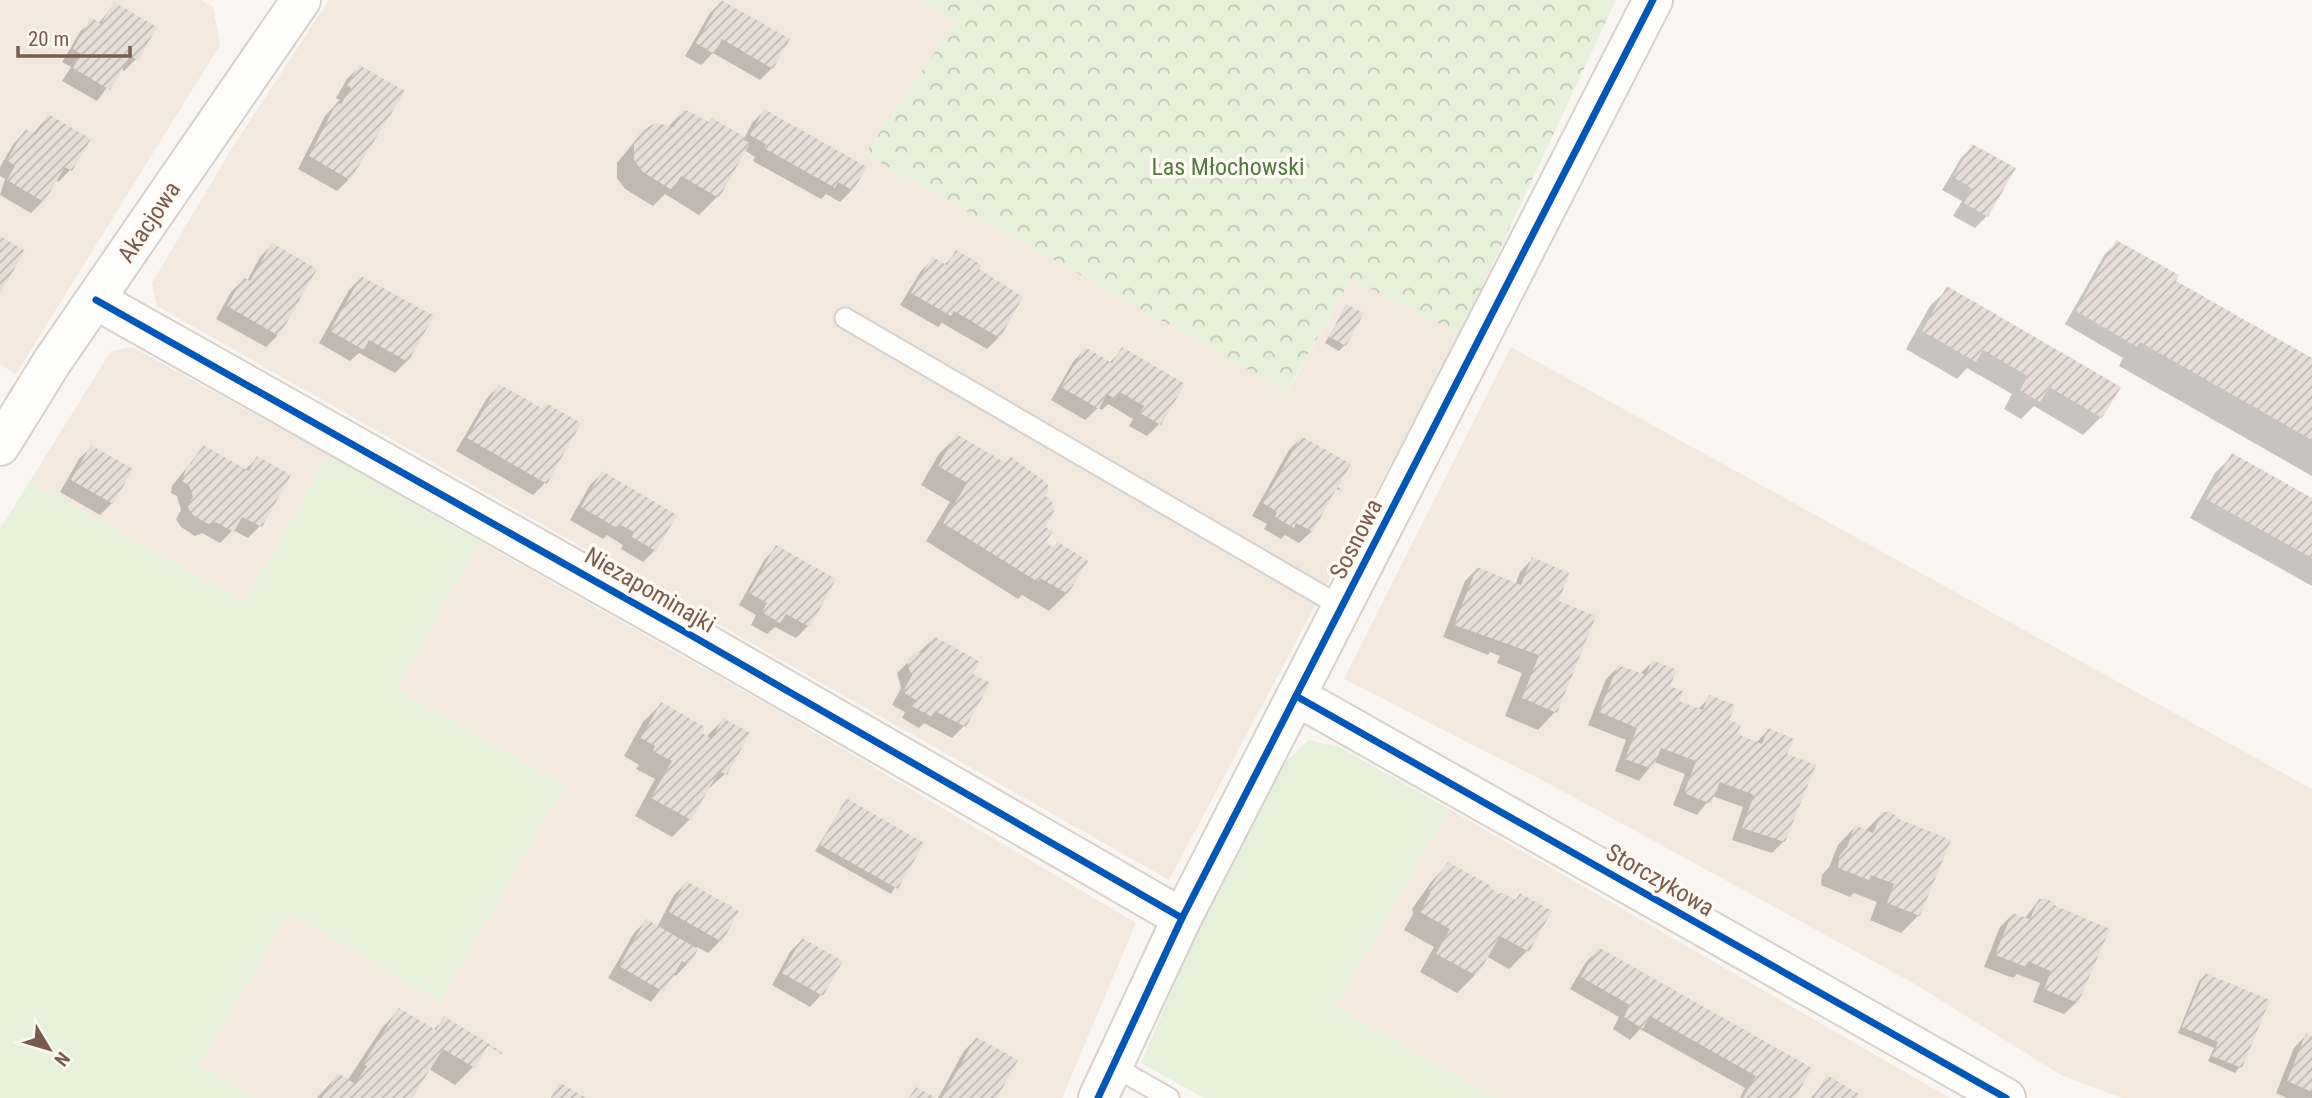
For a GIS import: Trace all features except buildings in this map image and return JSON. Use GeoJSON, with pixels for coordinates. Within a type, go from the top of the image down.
{"type":"FeatureCollection","features":[{"type":"Feature","properties":{"kind":"street","name":"Akacjowa"},"geometry":{"type":"LineString","coordinates":[[5,426],[96,300],[301,0]]}},
{"type":"Feature","properties":{"kind":"street","name":"Sosnowa"},"geometry":{"type":"LineString","coordinates":[[1105,1082],[1182,918],[1653,0]]}},
{"type":"Feature","properties":{"kind":"street","name":"Niezapominajki"},"geometry":{"type":"LineString","coordinates":[[96,300],[687,633],[1182,918]]}},
{"type":"Feature","properties":{"kind":"street","name":"Storczykowa"},"geometry":{"type":"LineString","coordinates":[[1296,696],[2006,1098]]}},
{"type":"Feature","properties":{"kind":"lane"},"geometry":{"type":"LineString","coordinates":[[845,318],[1342,607]]}},
{"type":"Feature","properties":{"kind":"lane"},"geometry":{"type":"LineString","coordinates":[[1105,1082],[1169,1098]]}},
{"type":"Feature","properties":{"kind":"shaded area"},"geometry":{"type":"Polygon","coordinates":[[[0,0],[201,0],[213,7],[220,45],[16,374],[0,364],[0,0]]]}},
{"type":"Feature","properties":{"kind":"shaded area"},"geometry":{"type":"Polygon","coordinates":[[[329,0],[919,0],[956,23],[866,154],[1288,391],[1351,279],[1460,334],[1169,880],[157,306],[152,283],[232,148],[329,0]]]}},
{"type":"Feature","properties":{"kind":"shaded area"},"geometry":{"type":"Polygon","coordinates":[[[132,347],[329,455],[244,602],[30,481],[111,351],[132,347]]]}},
{"type":"Feature","properties":{"kind":"shaded area"},"geometry":{"type":"Polygon","coordinates":[[[1511,347],[2312,789],[2312,1098],[2122,1098],[2061,1075],[1915,984],[1557,788],[1344,679],[1511,347]]]}},
{"type":"Feature","properties":{"kind":"shaded area"},"geometry":{"type":"Polygon","coordinates":[[[479,541],[784,714],[1136,923],[1062,1098],[255,1098],[199,1065],[288,912],[440,1001],[563,786],[397,689],[479,541]]]}},
{"type":"Feature","properties":{"kind":"shaded area"},"geometry":{"type":"Polygon","coordinates":[[[1449,809],[1950,1098],[1497,1098],[1335,1007],[1449,809]]]}},
{"type":"Feature","properties":{"kind":"green space","name":"Las Młochowski"},"geometry":{"type":"Polygon","coordinates":[[[919,0],[1616,0],[1460,334],[1351,279],[1287,391],[865,154],[955,23],[919,0]]]}},
{"type":"Feature","properties":{"kind":"green space"},"geometry":{"type":"Polygon","coordinates":[[[329,455],[479,541],[397,689],[564,785],[440,1001],[288,912],[199,1065],[255,1098],[0,1098],[0,529],[30,481],[244,602],[329,455]]]}},
{"type":"Feature","properties":{"kind":"green space"},"geometry":{"type":"Polygon","coordinates":[[[1309,740],[1339,747],[1449,809],[1335,1007],[1497,1098],[1204,1098],[1141,1063],[1218,885],[1276,771],[1309,740]]]}},
{"type":"Feature","properties":{"kind":"cycle path"},"geometry":{"type":"LineString","coordinates":[[1098,1098],[1182,918],[1653,0]]}},
{"type":"Feature","properties":{"kind":"cycle path"},"geometry":{"type":"LineString","coordinates":[[96,300],[687,633],[1182,918]]}},
{"type":"Feature","properties":{"kind":"cycle path"},"geometry":{"type":"LineString","coordinates":[[1296,696],[2006,1098]]}}]}
